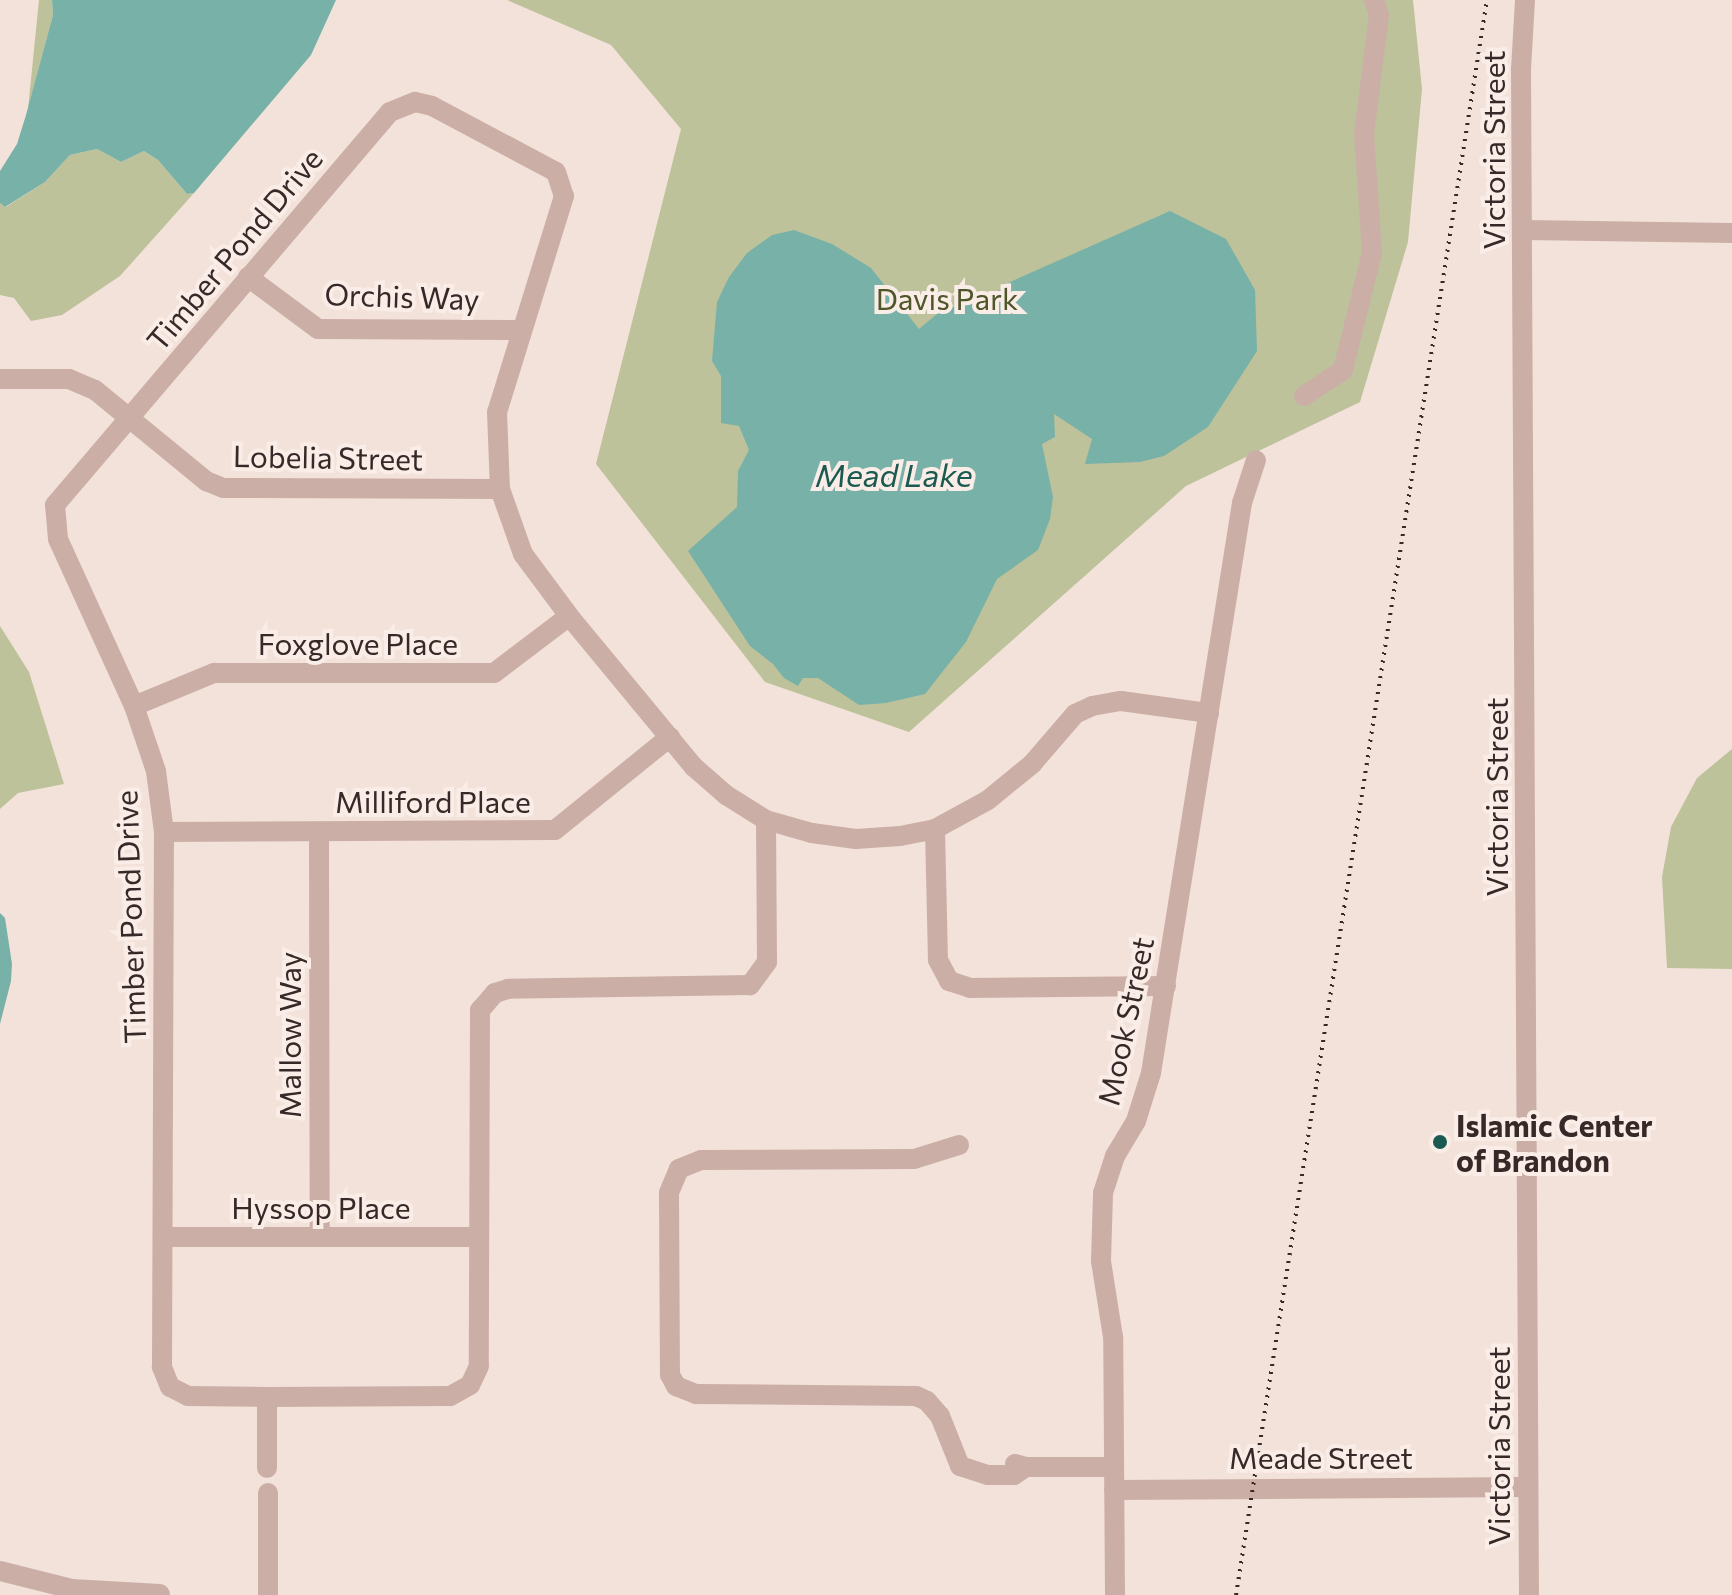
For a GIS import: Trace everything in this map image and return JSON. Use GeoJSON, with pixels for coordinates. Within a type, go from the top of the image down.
{"type":"FeatureCollection","features":[{"type":"Feature","properties":{"kind":"street"},"geometry":{"type":"LineString","coordinates":[[1304,396],[1343,370],[1372,253],[1364,134],[1379,15],[1374,0]]}},
{"type":"Feature","properties":{"kind":"street","name":"Victoria Street"},"geometry":{"type":"LineString","coordinates":[[1525,0],[1521,69],[1529,1595]]}},
{"type":"Feature","properties":{"kind":"street","name":"Timber Pond Drive"},"geometry":{"type":"LineString","coordinates":[[766,820],[767,962],[750,985],[508,989],[486,1000],[478,1022],[479,1366],[470,1385],[450,1396],[267,1397],[188,1396],[178,1393],[165,1378],[164,832],[156,771],[134,706],[58,539],[53,517],[61,495],[131,419],[390,112],[415,102],[432,106],[556,172],[564,196],[497,412],[500,489],[523,554],[569,616],[694,767],[726,795],[766,820],[812,833],[856,839],[935,829],[963,816],[1009,785],[1032,764],[1075,714],[1092,706],[1121,701],[1209,713]]}},
{"type":"Feature","properties":{"kind":"street"},"geometry":{"type":"LineString","coordinates":[[1523,230],[1732,233]]}},
{"type":"Feature","properties":{"kind":"street","name":"Orchis Way"},"geometry":{"type":"LineString","coordinates":[[248,277],[318,329],[520,330]]}},
{"type":"Feature","properties":{"kind":"street","name":"Lobelia Street"},"geometry":{"type":"LineString","coordinates":[[0,379],[69,379],[95,390],[206,481],[223,488],[500,489]]}},
{"type":"Feature","properties":{"kind":"street","name":"Mook Street"},"geometry":{"type":"LineString","coordinates":[[1115,1595],[1113,1337],[1101,1261],[1103,1193],[1115,1156],[1144,1099],[1166,986],[1242,503],[1256,460]]}},
{"type":"Feature","properties":{"kind":"street","name":"Foxglove Place"},"geometry":{"type":"LineString","coordinates":[[134,706],[214,673],[494,673],[569,616]]}},
{"type":"Feature","properties":{"kind":"street","name":"Milliford Place"},"geometry":{"type":"LineString","coordinates":[[164,832],[555,830],[670,737]]}},
{"type":"Feature","properties":{"kind":"street"},"geometry":{"type":"LineString","coordinates":[[935,829],[938,960],[949,981],[970,988],[1166,986]]}},
{"type":"Feature","properties":{"kind":"street","name":"Mallow Way"},"geometry":{"type":"LineString","coordinates":[[319,832],[320,1237]]}},
{"type":"Feature","properties":{"kind":"street"},"geometry":{"type":"LineString","coordinates":[[959,1145],[914,1159],[701,1160],[679,1169],[671,1179],[669,1193],[669,1363],[676,1386],[696,1394],[916,1396],[935,1408],[957,1451],[960,1466],[989,1468],[1014,1475],[1026,1467],[1114,1467]]}},
{"type":"Feature","properties":{"kind":"street","name":"Hyssop Place"},"geometry":{"type":"LineString","coordinates":[[164,1237],[477,1237]]}},
{"type":"Feature","properties":{"kind":"street"},"geometry":{"type":"LineString","coordinates":[[267,1397],[267,1468]]}},
{"type":"Feature","properties":{"kind":"street","name":"Meade Street"},"geometry":{"type":"LineString","coordinates":[[1114,1490],[1528,1487]]}},
{"type":"Feature","properties":{"kind":"street"},"geometry":{"type":"LineString","coordinates":[[268,1493],[268,1595]]}},
{"type":"Feature","properties":{"kind":"street"},"geometry":{"type":"LineString","coordinates":[[0,1571],[72,1589],[160,1594]]}},
{"type":"Feature","properties":{"kind":"green space"},"geometry":{"type":"Polygon","coordinates":[[[39,0],[52,0],[53,15],[28,109],[39,0]]]}},
{"type":"Feature","properties":{"kind":"green space","name":"Davis Park"},"geometry":{"type":"Polygon","coordinates":[[[507,0],[1413,0],[1422,89],[1408,242],[1360,402],[1186,486],[909,732],[765,682],[596,464],[681,129],[611,45],[507,0]]]}},
{"type":"Feature","properties":{"kind":"green space"},"geometry":{"type":"Polygon","coordinates":[[[97,149],[121,162],[144,151],[158,160],[187,194],[194,193],[120,276],[62,315],[31,321],[14,298],[0,295],[0,203],[6,207],[45,182],[70,155],[97,149]]]}},
{"type":"Feature","properties":{"kind":"green space"},"geometry":{"type":"Polygon","coordinates":[[[0,626],[29,672],[64,784],[18,793],[0,809],[0,626]]]}},
{"type":"Feature","properties":{"kind":"green space"},"geometry":{"type":"Polygon","coordinates":[[[1732,749],[1732,969],[1667,968],[1662,877],[1671,827],[1697,778],[1732,749]]]}},
{"type":"Feature","properties":{"kind":"water"},"geometry":{"type":"Polygon","coordinates":[[[52,0],[336,0],[311,55],[194,193],[187,194],[158,160],[144,151],[121,162],[97,149],[70,155],[45,182],[5,207],[0,203],[0,171],[17,144],[26,115],[53,15],[52,0]]]}},
{"type":"Feature","properties":{"kind":"water","name":"Mead Lake"},"geometry":{"type":"Polygon","coordinates":[[[1170,211],[1226,239],[1255,290],[1257,351],[1208,427],[1164,456],[1140,462],[1085,464],[1092,439],[1054,414],[1055,437],[1042,444],[1053,497],[1050,519],[1038,550],[997,579],[966,642],[925,694],[886,703],[859,705],[818,678],[803,678],[798,686],[784,678],[773,664],[750,646],[688,551],[737,507],[738,471],[749,450],[739,426],[721,423],[721,376],[712,361],[717,302],[729,277],[747,253],[772,235],[794,230],[832,244],[871,268],[919,329],[943,309],[984,302],[1010,282],[1170,211]]]}},
{"type":"Feature","properties":{"kind":"water"},"geometry":{"type":"Polygon","coordinates":[[[0,913],[5,918],[12,964],[0,1024],[0,913]]]}},
{"type":"Feature","properties":{"kind":"railway"},"geometry":{"type":"LineString","coordinates":[[1236,1595],[1487,0]]}},
{"type":"Feature","properties":{"kind":"place","name":"Islamic Center of Brandon"},"geometry":{"type":"Point","coordinates":[1440,1142]}}]}
